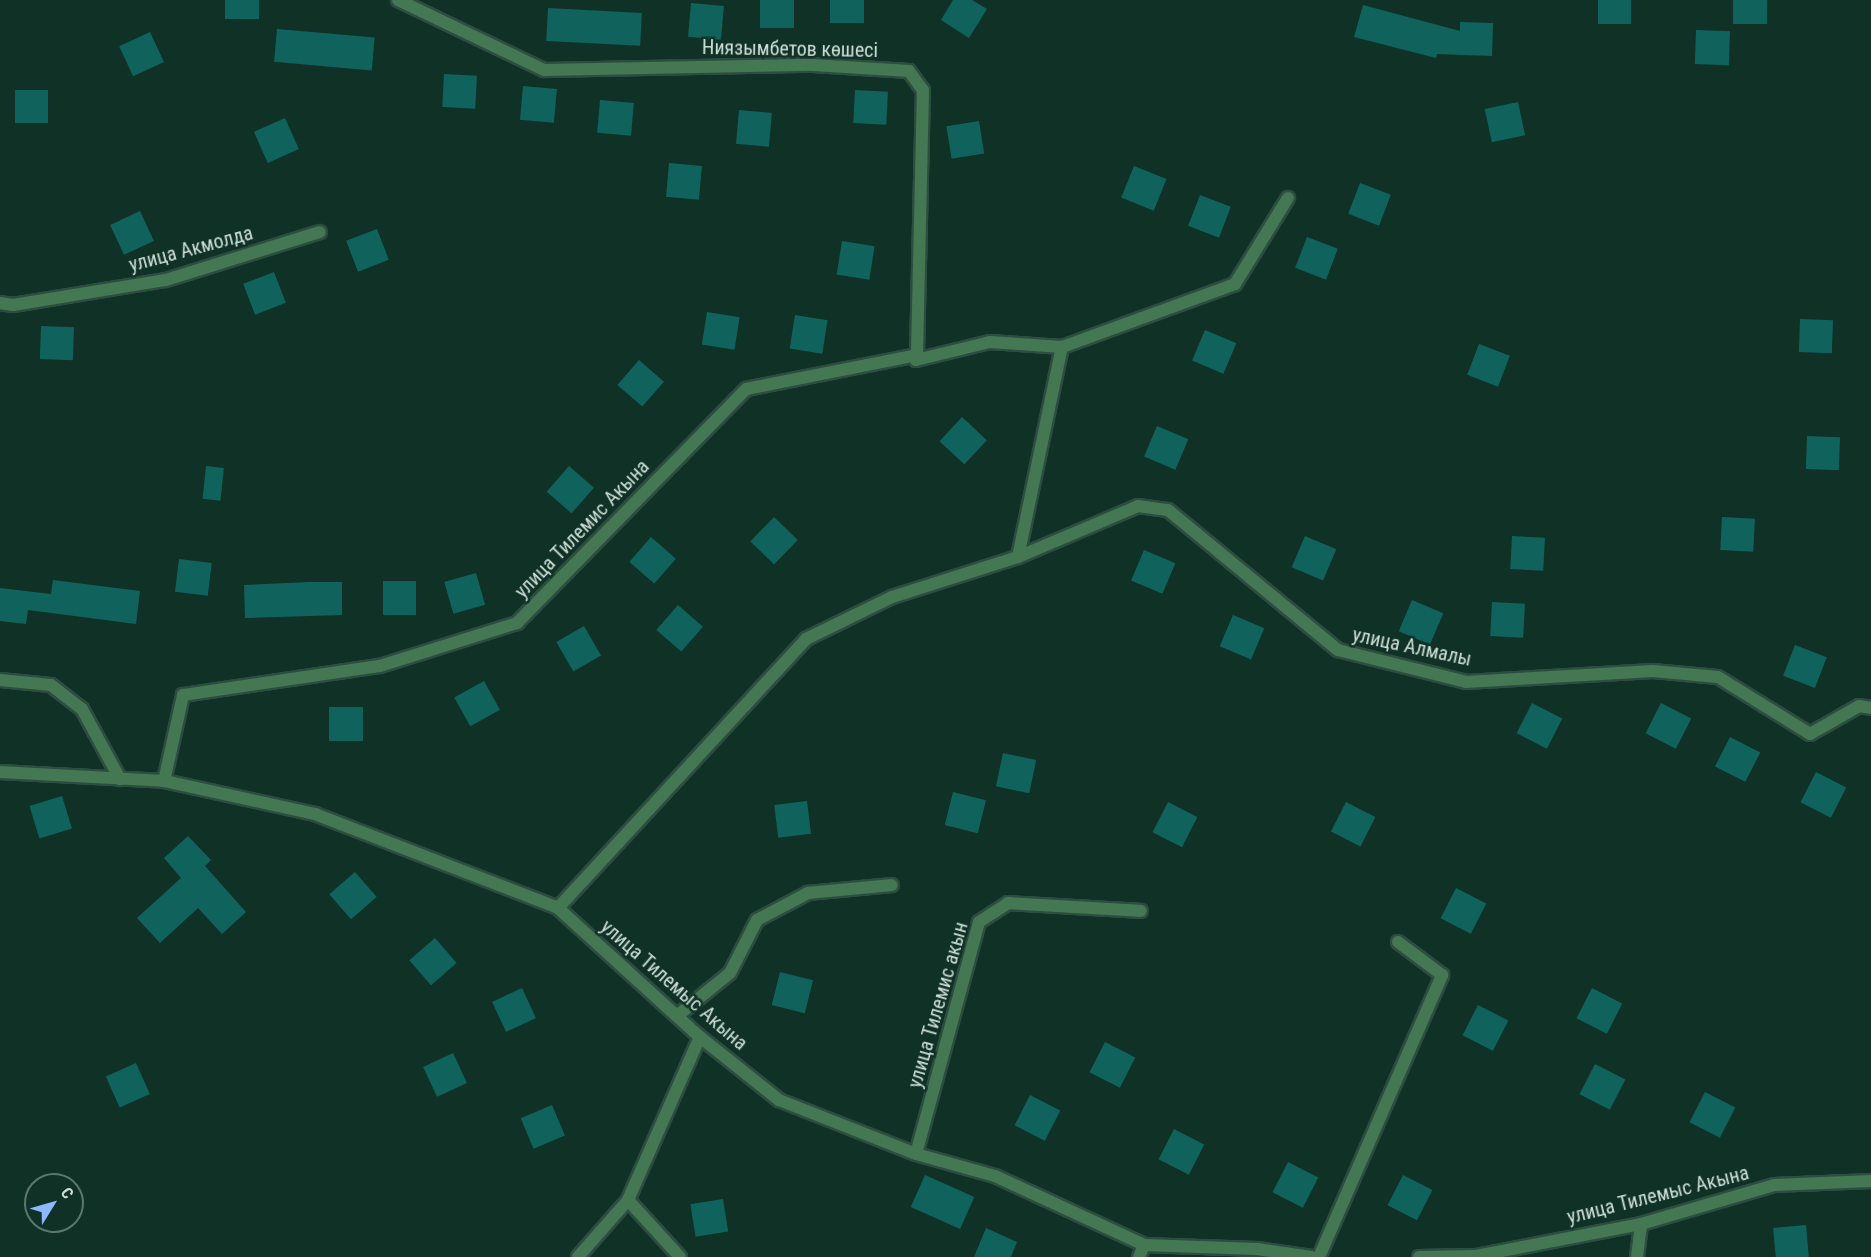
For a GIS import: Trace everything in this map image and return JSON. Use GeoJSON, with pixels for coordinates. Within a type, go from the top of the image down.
{"type":"FeatureCollection","features":[{"type":"Feature","properties":{"kind":"street","name":"Ниязымбетов көшесі"},"geometry":{"type":"LineString","coordinates":[[398,0],[544,70],[813,65],[909,71],[923,90],[917,355]]}},
{"type":"Feature","properties":{"kind":"street"},"geometry":{"type":"LineString","coordinates":[[558,908],[806,639],[892,597],[1018,558],[1062,347],[1235,284],[1288,198]]}},
{"type":"Feature","properties":{"kind":"street","name":"улица Акмолда"},"geometry":{"type":"LineString","coordinates":[[0,303],[13,305],[166,280],[320,232]]}},
{"type":"Feature","properties":{"kind":"street","name":"улица Тилемис Акына"},"geometry":{"type":"LineString","coordinates":[[164,781],[183,695],[380,666],[517,622],[746,389],[917,355],[916,360],[990,342],[1062,347]]}},
{"type":"Feature","properties":{"kind":"street","name":"улица Алмалы"},"geometry":{"type":"LineString","coordinates":[[1018,558],[1138,506],[1167,510],[1338,651],[1466,682],[1653,670],[1718,677],[1810,734],[1859,706],[1871,708]]}},
{"type":"Feature","properties":{"kind":"street"},"geometry":{"type":"LineString","coordinates":[[0,680],[51,685],[82,710],[120,779]]}},
{"type":"Feature","properties":{"kind":"street","name":"улица Тилемыс Акына"},"geometry":{"type":"LineString","coordinates":[[0,772],[164,781],[315,814],[558,908],[700,1037],[780,1100],[916,1154],[995,1176],[1144,1245],[1311,1257]]}},
{"type":"Feature","properties":{"kind":"street"},"geometry":{"type":"LineString","coordinates":[[677,1016],[730,974],[757,920],[808,893],[892,885]]}},
{"type":"Feature","properties":{"kind":"street","name":"улица Тилемис акын"},"geometry":{"type":"LineString","coordinates":[[916,1154],[979,922],[1008,903],[1141,911]]}},
{"type":"Feature","properties":{"kind":"street"},"geometry":{"type":"LineString","coordinates":[[1319,1257],[1442,975],[1398,942]]}},
{"type":"Feature","properties":{"kind":"street"},"geometry":{"type":"LineString","coordinates":[[578,1257],[628,1200],[700,1037]]}},
{"type":"Feature","properties":{"kind":"street","name":"улица Тилемыс Акына"},"geometry":{"type":"LineString","coordinates":[[1419,1257],[1500,1254],[1641,1224],[1774,1185],[1871,1181]]}},
{"type":"Feature","properties":{"kind":"street"},"geometry":{"type":"LineString","coordinates":[[628,1200],[680,1257]]}},
{"type":"Feature","properties":{"kind":"street"},"geometry":{"type":"LineString","coordinates":[[1637,1257],[1641,1224]]}},
{"type":"Feature","properties":{"kind":"street"},"geometry":{"type":"LineString","coordinates":[[1139,1257],[1144,1245]]}},
{"type":"Feature","properties":{"kind":"building"},"geometry":{"type":"Polygon","coordinates":[[[225,0],[259,0],[259,19],[225,19],[225,0]]]}},
{"type":"Feature","properties":{"kind":"building"},"geometry":{"type":"Polygon","coordinates":[[[760,0],[794,0],[794,28],[760,28],[760,0]]]}},
{"type":"Feature","properties":{"kind":"building"},"geometry":{"type":"Polygon","coordinates":[[[830,0],[864,0],[864,23],[830,23],[830,0]]]}},
{"type":"Feature","properties":{"kind":"building"},"geometry":{"type":"Polygon","coordinates":[[[953,0],[972,0],[987,9],[969,38],[941,20],[953,0]]]}},
{"type":"Feature","properties":{"kind":"building"},"geometry":{"type":"Polygon","coordinates":[[[1598,0],[1631,0],[1631,24],[1598,24],[1598,0]]]}},
{"type":"Feature","properties":{"kind":"building"},"geometry":{"type":"Polygon","coordinates":[[[1733,0],[1767,0],[1767,24],[1733,24],[1733,0]]]}},
{"type":"Feature","properties":{"kind":"building"},"geometry":{"type":"Polygon","coordinates":[[[691,3],[724,6],[721,40],[688,37],[691,3]]]}},
{"type":"Feature","properties":{"kind":"building"},"geometry":{"type":"Polygon","coordinates":[[[1363,5],[1460,31],[1460,22],[1493,23],[1492,56],[1437,54],[1436,58],[1354,37],[1363,5]]]}},
{"type":"Feature","properties":{"kind":"building"},"geometry":{"type":"Polygon","coordinates":[[[548,8],[642,13],[640,46],[546,41],[548,8]]]}},
{"type":"Feature","properties":{"kind":"building"},"geometry":{"type":"Polygon","coordinates":[[[277,29],[375,38],[372,70],[274,62],[277,29]]]}},
{"type":"Feature","properties":{"kind":"building"},"geometry":{"type":"Polygon","coordinates":[[[1696,30],[1730,31],[1729,65],[1695,64],[1696,30]]]}},
{"type":"Feature","properties":{"kind":"building"},"geometry":{"type":"Polygon","coordinates":[[[150,32],[164,62],[133,76],[119,46],[150,32]]]}},
{"type":"Feature","properties":{"kind":"building"},"geometry":{"type":"Polygon","coordinates":[[[444,74],[477,76],[475,109],[442,107],[444,74]]]}},
{"type":"Feature","properties":{"kind":"building"},"geometry":{"type":"Polygon","coordinates":[[[523,86],[557,89],[554,123],[520,120],[523,86]]]}},
{"type":"Feature","properties":{"kind":"building"},"geometry":{"type":"Polygon","coordinates":[[[15,90],[48,90],[48,123],[15,123],[15,90]]]}},
{"type":"Feature","properties":{"kind":"building"},"geometry":{"type":"Polygon","coordinates":[[[855,90],[888,92],[886,125],[853,123],[855,90]]]}},
{"type":"Feature","properties":{"kind":"building"},"geometry":{"type":"Polygon","coordinates":[[[600,100],[634,103],[631,136],[597,133],[600,100]]]}},
{"type":"Feature","properties":{"kind":"building"},"geometry":{"type":"Polygon","coordinates":[[[1518,102],[1525,135],[1492,142],[1485,109],[1518,102]]]}},
{"type":"Feature","properties":{"kind":"building"},"geometry":{"type":"Polygon","coordinates":[[[739,110],[772,113],[769,147],[736,144],[739,110]]]}},
{"type":"Feature","properties":{"kind":"building"},"geometry":{"type":"Polygon","coordinates":[[[285,118],[299,149],[268,163],[254,132],[285,118]]]}},
{"type":"Feature","properties":{"kind":"building"},"geometry":{"type":"Polygon","coordinates":[[[979,121],[984,154],[952,159],[946,126],[979,121]]]}},
{"type":"Feature","properties":{"kind":"building"},"geometry":{"type":"Polygon","coordinates":[[[669,163],[702,166],[699,200],[666,197],[669,163]]]}},
{"type":"Feature","properties":{"kind":"building"},"geometry":{"type":"Polygon","coordinates":[[[1134,166],[1166,179],[1154,211],[1121,198],[1134,166]]]}},
{"type":"Feature","properties":{"kind":"building"},"geometry":{"type":"Polygon","coordinates":[[[1360,183],[1391,195],[1379,226],[1348,214],[1360,183]]]}},
{"type":"Feature","properties":{"kind":"building"},"geometry":{"type":"Polygon","coordinates":[[[1200,195],[1231,207],[1219,238],[1188,226],[1200,195]]]}},
{"type":"Feature","properties":{"kind":"building"},"geometry":{"type":"Polygon","coordinates":[[[140,211],[154,241],[124,255],[110,225],[140,211]]]}},
{"type":"Feature","properties":{"kind":"building"},"geometry":{"type":"Polygon","coordinates":[[[377,229],[389,260],[358,272],[346,241],[377,229]]]}},
{"type":"Feature","properties":{"kind":"building"},"geometry":{"type":"Polygon","coordinates":[[[1307,237],[1338,249],[1326,280],[1295,268],[1307,237]]]}},
{"type":"Feature","properties":{"kind":"building"},"geometry":{"type":"Polygon","coordinates":[[[842,241],[875,246],[869,280],[837,275],[842,241]]]}},
{"type":"Feature","properties":{"kind":"building"},"geometry":{"type":"Polygon","coordinates":[[[274,272],[286,303],[255,315],[243,284],[274,272]]]}},
{"type":"Feature","properties":{"kind":"building"},"geometry":{"type":"Polygon","coordinates":[[[707,312],[740,317],[734,350],[702,345],[707,312]]]}},
{"type":"Feature","properties":{"kind":"building"},"geometry":{"type":"Polygon","coordinates":[[[795,315],[828,320],[822,354],[790,349],[795,315]]]}},
{"type":"Feature","properties":{"kind":"building"},"geometry":{"type":"Polygon","coordinates":[[[1800,319],[1833,320],[1832,353],[1799,352],[1800,319]]]}},
{"type":"Feature","properties":{"kind":"building"},"geometry":{"type":"Polygon","coordinates":[[[41,326],[74,327],[73,360],[40,359],[41,326]]]}},
{"type":"Feature","properties":{"kind":"building"},"geometry":{"type":"Polygon","coordinates":[[[1205,330],[1236,343],[1223,374],[1192,360],[1205,330]]]}},
{"type":"Feature","properties":{"kind":"building"},"geometry":{"type":"Polygon","coordinates":[[[1479,344],[1510,356],[1498,387],[1467,375],[1479,344]]]}},
{"type":"Feature","properties":{"kind":"building"},"geometry":{"type":"Polygon","coordinates":[[[639,360],[664,382],[642,407],[617,385],[639,360]]]}},
{"type":"Feature","properties":{"kind":"building"},"geometry":{"type":"Polygon","coordinates":[[[962,417],[987,440],[964,464],[939,441],[962,417]]]}},
{"type":"Feature","properties":{"kind":"building"},"geometry":{"type":"Polygon","coordinates":[[[1157,426],[1188,439],[1175,470],[1144,456],[1157,426]]]}},
{"type":"Feature","properties":{"kind":"building"},"geometry":{"type":"Polygon","coordinates":[[[1807,436],[1840,437],[1839,470],[1806,469],[1807,436]]]}},
{"type":"Feature","properties":{"kind":"building"},"geometry":{"type":"Polygon","coordinates":[[[206,466],[224,468],[220,501],[203,499],[206,466]]]}},
{"type":"Feature","properties":{"kind":"building"},"geometry":{"type":"Polygon","coordinates":[[[569,466],[594,488],[572,513],[547,492],[569,466]]]}},
{"type":"Feature","properties":{"kind":"building"},"geometry":{"type":"Polygon","coordinates":[[[774,517],[798,540],[774,564],[750,541],[774,517]]]}},
{"type":"Feature","properties":{"kind":"building"},"geometry":{"type":"Polygon","coordinates":[[[1722,517],[1755,519],[1753,552],[1720,550],[1722,517]]]}},
{"type":"Feature","properties":{"kind":"building"},"geometry":{"type":"Polygon","coordinates":[[[1305,536],[1336,549],[1323,581],[1292,567],[1305,536]]]}},
{"type":"Feature","properties":{"kind":"building"},"geometry":{"type":"Polygon","coordinates":[[[1512,536],[1545,538],[1543,571],[1510,569],[1512,536]]]}},
{"type":"Feature","properties":{"kind":"building"},"geometry":{"type":"Polygon","coordinates":[[[651,537],[676,559],[654,584],[629,562],[651,537]]]}},
{"type":"Feature","properties":{"kind":"building"},"geometry":{"type":"Polygon","coordinates":[[[1144,550],[1175,563],[1162,594],[1131,580],[1144,550]]]}},
{"type":"Feature","properties":{"kind":"building"},"geometry":{"type":"Polygon","coordinates":[[[179,559],[212,563],[208,596],[175,592],[179,559]]]}},
{"type":"Feature","properties":{"kind":"building"},"geometry":{"type":"Polygon","coordinates":[[[476,573],[485,605],[453,614],[444,582],[476,573]]]}},
{"type":"Feature","properties":{"kind":"building"},"geometry":{"type":"Polygon","coordinates":[[[53,580],[140,591],[136,624],[28,610],[26,624],[0,621],[0,588],[51,594],[53,580]]]}},
{"type":"Feature","properties":{"kind":"building"},"geometry":{"type":"Polygon","coordinates":[[[383,581],[416,581],[416,615],[383,615],[383,581]]]}},
{"type":"Feature","properties":{"kind":"building"},"geometry":{"type":"Polygon","coordinates":[[[342,582],[342,615],[245,618],[244,585],[342,582]]]}},
{"type":"Feature","properties":{"kind":"building"},"geometry":{"type":"Polygon","coordinates":[[[1412,600],[1443,613],[1430,645],[1399,631],[1412,600]]]}},
{"type":"Feature","properties":{"kind":"building"},"geometry":{"type":"Polygon","coordinates":[[[1492,602],[1525,604],[1523,638],[1490,636],[1492,602]]]}},
{"type":"Feature","properties":{"kind":"building"},"geometry":{"type":"Polygon","coordinates":[[[678,605],[703,627],[681,652],[656,630],[678,605]]]}},
{"type":"Feature","properties":{"kind":"building"},"geometry":{"type":"Polygon","coordinates":[[[1233,615],[1264,628],[1251,660],[1220,646],[1233,615]]]}},
{"type":"Feature","properties":{"kind":"building"},"geometry":{"type":"Polygon","coordinates":[[[584,626],[601,655],[573,671],[556,642],[584,626]]]}},
{"type":"Feature","properties":{"kind":"building"},"geometry":{"type":"Polygon","coordinates":[[[1795,645],[1827,657],[1815,688],[1783,676],[1795,645]]]}},
{"type":"Feature","properties":{"kind":"building"},"geometry":{"type":"Polygon","coordinates":[[[484,681],[500,710],[470,726],[454,697],[484,681]]]}},
{"type":"Feature","properties":{"kind":"building"},"geometry":{"type":"Polygon","coordinates":[[[1532,703],[1562,718],[1547,749],[1517,733],[1532,703]]]}},
{"type":"Feature","properties":{"kind":"building"},"geometry":{"type":"Polygon","coordinates":[[[1661,703],[1691,718],[1676,749],[1646,733],[1661,703]]]}},
{"type":"Feature","properties":{"kind":"building"},"geometry":{"type":"Polygon","coordinates":[[[329,707],[363,707],[363,741],[329,741],[329,707]]]}},
{"type":"Feature","properties":{"kind":"building"},"geometry":{"type":"Polygon","coordinates":[[[1730,737],[1760,752],[1745,782],[1715,766],[1730,737]]]}},
{"type":"Feature","properties":{"kind":"building"},"geometry":{"type":"Polygon","coordinates":[[[1003,753],[1036,760],[1029,793],[996,786],[1003,753]]]}},
{"type":"Feature","properties":{"kind":"building"},"geometry":{"type":"Polygon","coordinates":[[[1816,772],[1846,787],[1831,818],[1801,802],[1816,772]]]}},
{"type":"Feature","properties":{"kind":"building"},"geometry":{"type":"Polygon","coordinates":[[[953,792],[986,800],[978,833],[945,825],[953,792]]]}},
{"type":"Feature","properties":{"kind":"building"},"geometry":{"type":"Polygon","coordinates":[[[62,796],[72,829],[39,838],[29,806],[62,796]]]}},
{"type":"Feature","properties":{"kind":"building"},"geometry":{"type":"Polygon","coordinates":[[[807,801],[811,834],[778,838],[774,805],[807,801]]]}},
{"type":"Feature","properties":{"kind":"building"},"geometry":{"type":"Polygon","coordinates":[[[1168,802],[1197,817],[1182,847],[1153,832],[1168,802]]]}},
{"type":"Feature","properties":{"kind":"building"},"geometry":{"type":"Polygon","coordinates":[[[1346,802],[1375,817],[1360,846],[1331,831],[1346,802]]]}},
{"type":"Feature","properties":{"kind":"building"},"geometry":{"type":"Polygon","coordinates":[[[188,836],[211,860],[205,866],[246,912],[222,934],[198,908],[160,943],[137,918],[181,878],[164,858],[188,836]]]}},
{"type":"Feature","properties":{"kind":"building"},"geometry":{"type":"Polygon","coordinates":[[[355,872],[377,897],[351,919],[329,894],[355,872]]]}},
{"type":"Feature","properties":{"kind":"building"},"geometry":{"type":"Polygon","coordinates":[[[1456,888],[1486,903],[1471,934],[1441,918],[1456,888]]]}},
{"type":"Feature","properties":{"kind":"building"},"geometry":{"type":"Polygon","coordinates":[[[435,938],[457,963],[431,985],[409,960],[435,938]]]}},
{"type":"Feature","properties":{"kind":"building"},"geometry":{"type":"Polygon","coordinates":[[[780,972],[813,980],[805,1013],[772,1005],[780,972]]]}},
{"type":"Feature","properties":{"kind":"building"},"geometry":{"type":"Polygon","coordinates":[[[522,988],[536,1018],[506,1032],[492,1002],[522,988]]]}},
{"type":"Feature","properties":{"kind":"building"},"geometry":{"type":"Polygon","coordinates":[[[1592,988],[1622,1003],[1607,1034],[1577,1018],[1592,988]]]}},
{"type":"Feature","properties":{"kind":"building"},"geometry":{"type":"Polygon","coordinates":[[[1478,1005],[1508,1020],[1493,1051],[1463,1035],[1478,1005]]]}},
{"type":"Feature","properties":{"kind":"building"},"geometry":{"type":"Polygon","coordinates":[[[1105,1042],[1135,1057],[1120,1088],[1090,1072],[1105,1042]]]}},
{"type":"Feature","properties":{"kind":"building"},"geometry":{"type":"Polygon","coordinates":[[[453,1053],[467,1083],[437,1097],[423,1067],[453,1053]]]}},
{"type":"Feature","properties":{"kind":"building"},"geometry":{"type":"Polygon","coordinates":[[[136,1063],[150,1094],[120,1107],[106,1076],[136,1063]]]}},
{"type":"Feature","properties":{"kind":"building"},"geometry":{"type":"Polygon","coordinates":[[[1595,1064],[1625,1079],[1610,1110],[1580,1094],[1595,1064]]]}},
{"type":"Feature","properties":{"kind":"building"},"geometry":{"type":"Polygon","coordinates":[[[1705,1092],[1735,1107],[1720,1138],[1690,1122],[1705,1092]]]}},
{"type":"Feature","properties":{"kind":"building"},"geometry":{"type":"Polygon","coordinates":[[[1030,1095],[1060,1110],[1045,1141],[1015,1125],[1030,1095]]]}},
{"type":"Feature","properties":{"kind":"building"},"geometry":{"type":"Polygon","coordinates":[[[552,1105],[565,1135],[534,1149],[521,1118],[552,1105]]]}},
{"type":"Feature","properties":{"kind":"building"},"geometry":{"type":"Polygon","coordinates":[[[1174,1129],[1204,1144],[1189,1175],[1159,1159],[1174,1129]]]}},
{"type":"Feature","properties":{"kind":"building"},"geometry":{"type":"Polygon","coordinates":[[[1288,1162],[1318,1177],[1303,1208],[1273,1192],[1288,1162]]]}},
{"type":"Feature","properties":{"kind":"building"},"geometry":{"type":"Polygon","coordinates":[[[925,1175],[974,1197],[960,1229],[911,1207],[925,1175]]]}},
{"type":"Feature","properties":{"kind":"building"},"geometry":{"type":"Polygon","coordinates":[[[1403,1175],[1432,1190],[1417,1220],[1388,1205],[1403,1175]]]}},
{"type":"Feature","properties":{"kind":"building"},"geometry":{"type":"Polygon","coordinates":[[[723,1199],[728,1232],[696,1237],[690,1204],[723,1199]]]}},
{"type":"Feature","properties":{"kind":"building"},"geometry":{"type":"Polygon","coordinates":[[[1806,1225],[1809,1257],[1776,1257],[1773,1228],[1806,1225]]]}},
{"type":"Feature","properties":{"kind":"building"},"geometry":{"type":"Polygon","coordinates":[[[986,1228],[1017,1242],[1011,1257],[974,1257],[986,1228]]]}}]}
